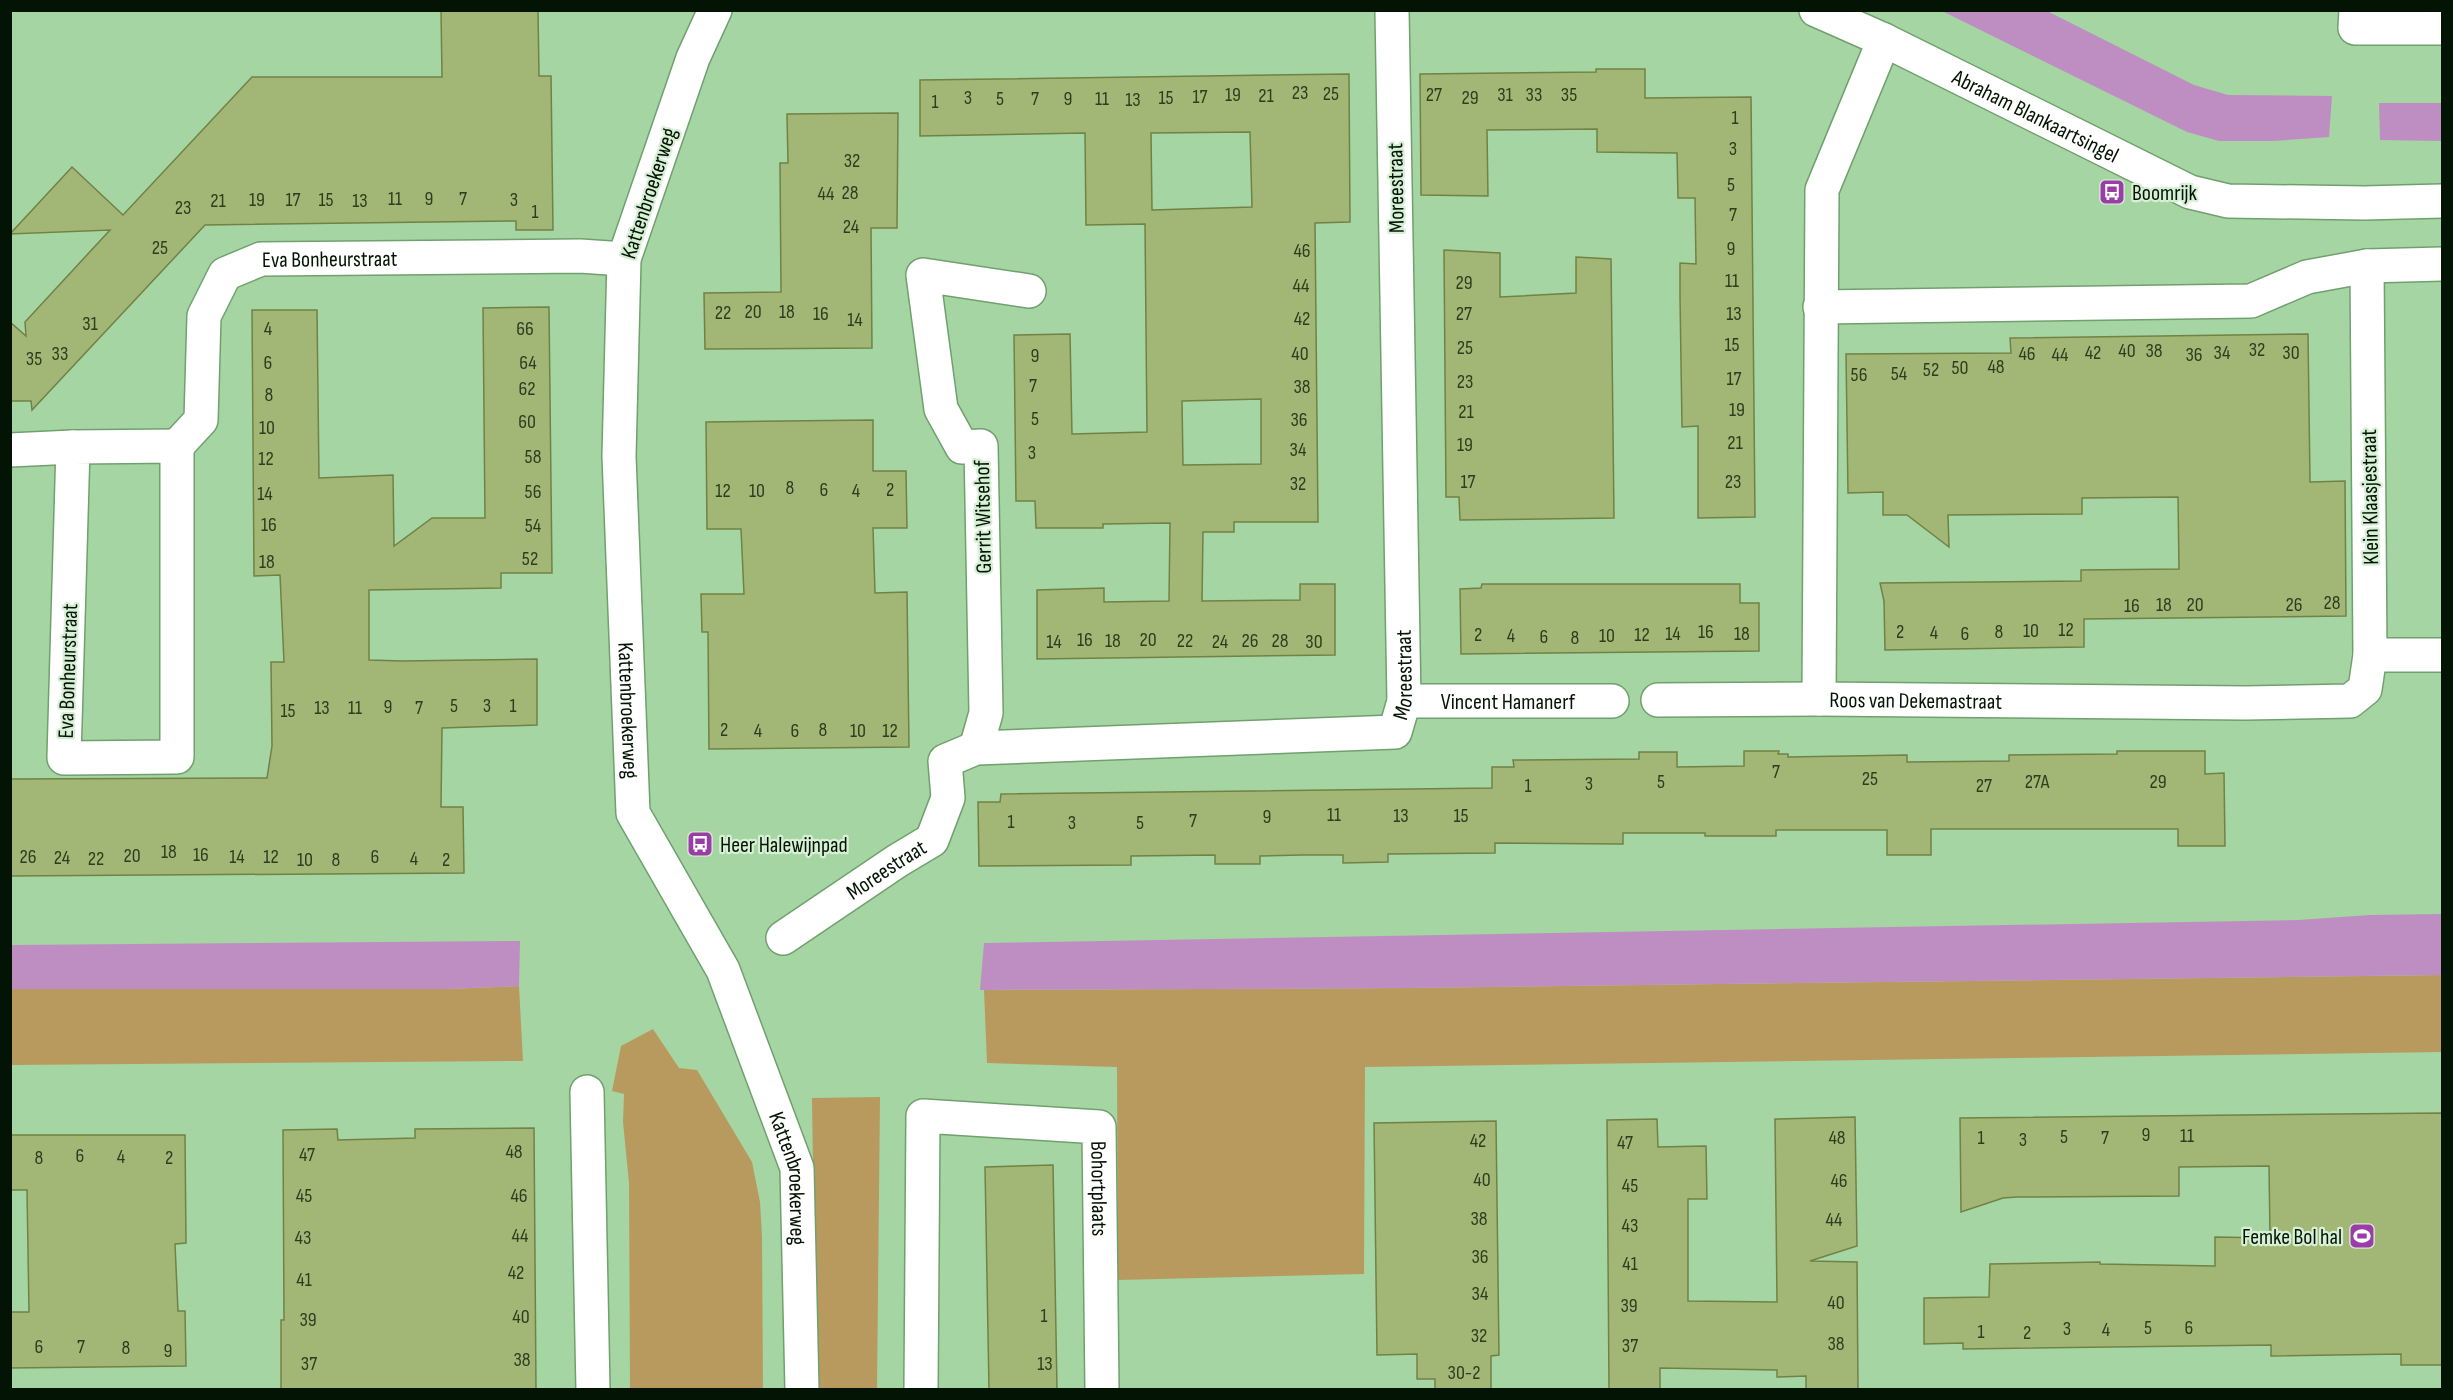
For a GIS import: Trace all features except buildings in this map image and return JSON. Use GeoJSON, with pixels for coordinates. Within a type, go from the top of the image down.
{"type":"FeatureCollection","features":[{"type":"Feature","properties":{"kind":"street","name":"Kattenbroekerweg"},"geometry":{"type":"LineString","coordinates":[[715,10],[693,58],[624,259],[620,456],[633,813],[723,970],[797,1168],[802,1389]]}},
{"type":"Feature","properties":{"kind":"street","name":"Moreestraat"},"geometry":{"type":"LineString","coordinates":[[783,938],[932,840],[948,798],[945,761],[976,748],[1395,732],[1404,702],[1392,10]]}},
{"type":"Feature","properties":{"kind":"street","name":"Abraham Blankaartsingel"},"geometry":{"type":"LineString","coordinates":[[1816,10],[1884,40],[2190,192],[2228,201],[2364,203],[2442,201]]}},
{"type":"Feature","properties":{"kind":"street"},"geometry":{"type":"LineString","coordinates":[[2355,19],[2442,28]]}},
{"type":"Feature","properties":{"kind":"street","name":"Roos van Dekemastraat"},"geometry":{"type":"LineString","coordinates":[[1884,40],[1822,190],[1820,699],[2234,703],[2350,700],[2365,689],[2370,655]]}},
{"type":"Feature","properties":{"kind":"street","name":"Eva Bonheurstraat"},"geometry":{"type":"LineString","coordinates":[[73,447],[64,758],[177,757],[177,446],[201,420],[204,316],[225,274],[261,259],[579,256],[624,259]]}},
{"type":"Feature","properties":{"kind":"street"},"geometry":{"type":"LineString","coordinates":[[1820,307],[2251,301],[2307,277],[2367,266],[2442,264]]}},
{"type":"Feature","properties":{"kind":"street","name":"Klein Klaasjestraat"},"geometry":{"type":"LineString","coordinates":[[2367,266],[2370,655]]}},
{"type":"Feature","properties":{"kind":"street","name":"Gerrit Witsehof"},"geometry":{"type":"LineString","coordinates":[[976,748],[986,712],[981,446],[962,447],[941,409],[923,274],[1029,291]]}},
{"type":"Feature","properties":{"kind":"street"},"geometry":{"type":"LineString","coordinates":[[10,450],[177,446]]}},
{"type":"Feature","properties":{"kind":"street"},"geometry":{"type":"LineString","coordinates":[[2370,655],[2442,655]]}},
{"type":"Feature","properties":{"kind":"street"},"geometry":{"type":"LineString","coordinates":[[1658,700],[1820,699]]}},
{"type":"Feature","properties":{"kind":"street","name":"Vincent Hamanerf"},"geometry":{"type":"LineString","coordinates":[[1404,702],[1612,701]]}},
{"type":"Feature","properties":{"kind":"street"},"geometry":{"type":"LineString","coordinates":[[587,1092],[593,1389]]}},
{"type":"Feature","properties":{"kind":"street","name":"Bohortplaats"},"geometry":{"type":"LineString","coordinates":[[921,1389],[923,1116],[1099,1127],[1102,1389]]}},
{"type":"Feature","properties":{"kind":"shaded area"},"geometry":{"type":"Polygon","coordinates":[[[1942,11],[2047,11],[2194,85],[2228,95],[2332,96],[2329,137],[2273,141],[2219,141],[2187,132],[1942,11]]]}},
{"type":"Feature","properties":{"kind":"shaded area"},"geometry":{"type":"Polygon","coordinates":[[[2379,103],[2442,103],[2442,141],[2380,140],[2379,103]]]}},
{"type":"Feature","properties":{"kind":"shaded area"},"geometry":{"type":"Polygon","coordinates":[[[2442,914],[2442,975],[1411,988],[980,990],[984,943],[2298,920],[2370,915],[2442,914]]]}},
{"type":"Feature","properties":{"kind":"shaded area"},"geometry":{"type":"Polygon","coordinates":[[[520,941],[519,986],[448,989],[11,989],[11,945],[520,941]]]}},
{"type":"Feature","properties":{"kind":"shaded area"},"geometry":{"type":"Polygon","coordinates":[[[2442,975],[2442,1052],[1365,1067],[1364,1274],[1118,1280],[1117,1067],[987,1063],[984,990],[1411,988],[2442,975]]]}},
{"type":"Feature","properties":{"kind":"shaded area"},"geometry":{"type":"Polygon","coordinates":[[[519,986],[523,1061],[11,1065],[10,989],[448,989],[519,986]]]}},
{"type":"Feature","properties":{"kind":"shaded area"},"geometry":{"type":"Polygon","coordinates":[[[653,1029],[679,1068],[697,1070],[752,1162],[760,1202],[762,1237],[763,1389],[630,1389],[629,1183],[623,1122],[624,1094],[612,1091],[621,1046],[653,1029]]]}},
{"type":"Feature","properties":{"kind":"shaded area"},"geometry":{"type":"Polygon","coordinates":[[[880,1097],[877,1389],[816,1389],[812,1098],[880,1097]]]}},
{"type":"Feature","properties":{"kind":"place","name":"Boomrijk"},"geometry":{"type":"Point","coordinates":[2112,192]}},
{"type":"Feature","properties":{"kind":"place","name":"Heer Halewijnpad"},"geometry":{"type":"Point","coordinates":[700,844]}},
{"type":"Feature","properties":{"kind":"place","name":"Femke Bol hal"},"geometry":{"type":"Point","coordinates":[2362,1236]}}]}
